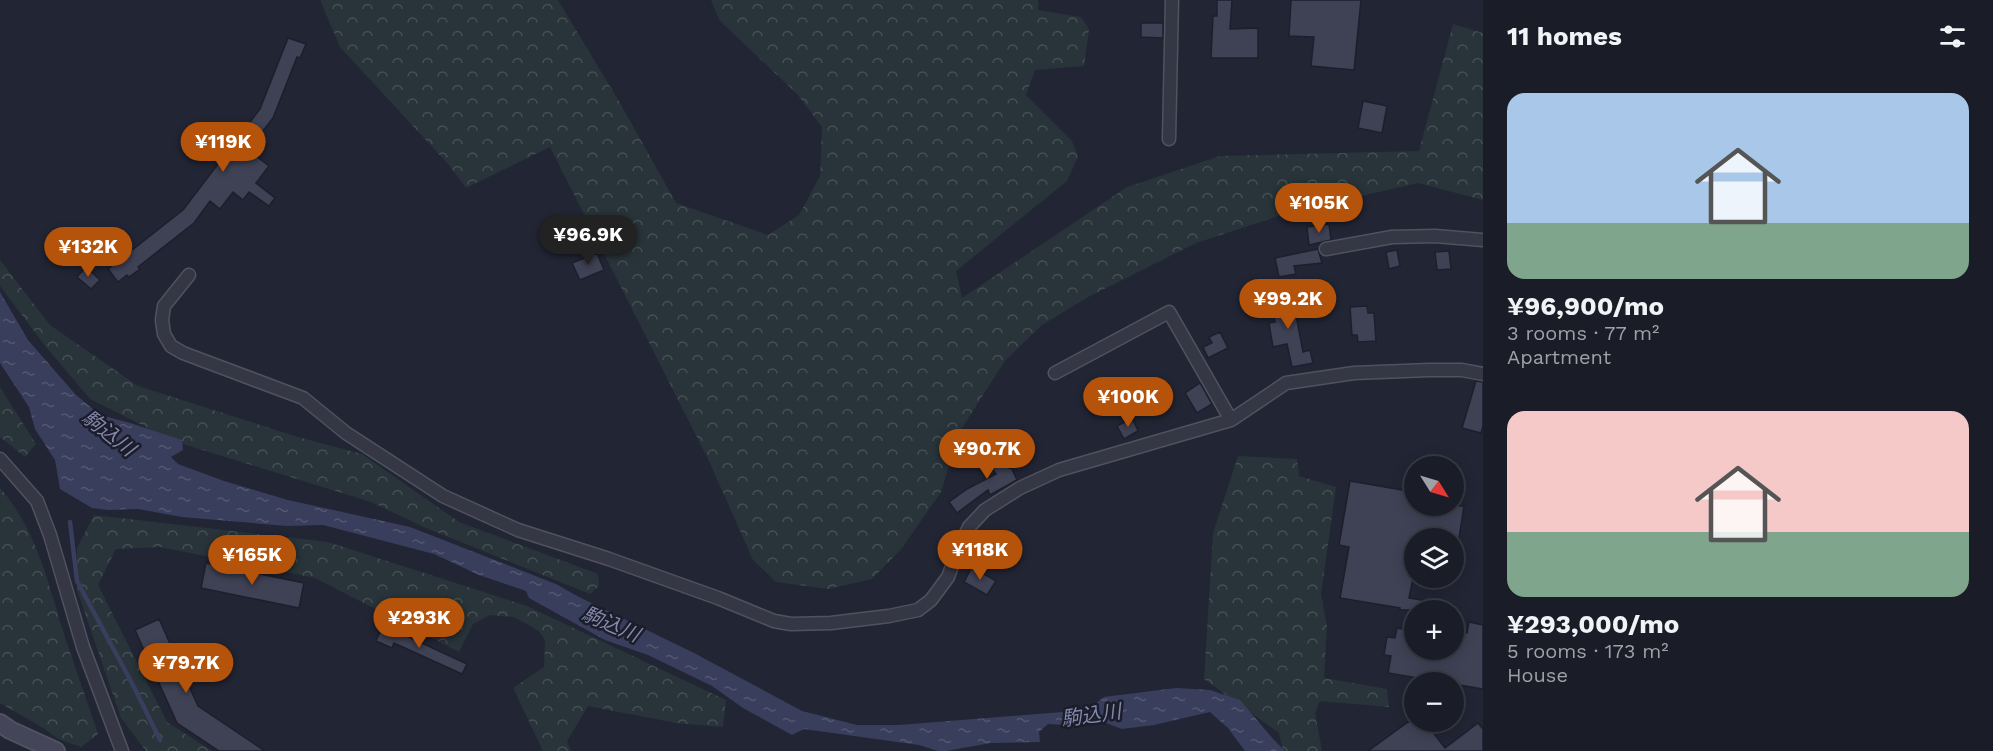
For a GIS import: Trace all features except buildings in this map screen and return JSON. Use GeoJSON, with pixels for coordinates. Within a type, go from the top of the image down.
{"type":"FeatureCollection","features":[{"type":"Feature","properties":{"kind":"street"},"geometry":{"type":"LineString","coordinates":[[1168,139],[1172,0]]}},
{"type":"Feature","properties":{"kind":"street"},"geometry":{"type":"LineString","coordinates":[[1326,249],[1392,237],[1435,236],[1483,240]]}},
{"type":"Feature","properties":{"kind":"street"},"geometry":{"type":"LineString","coordinates":[[189,275],[164,306],[162,320],[164,334],[171,346],[183,353],[303,398],[346,433],[443,496],[518,530],[707,594],[774,621],[791,624],[831,623],[918,610],[931,600],[948,577],[969,527],[985,510],[1020,488],[1059,470],[1231,420],[1286,383],[1354,373],[1462,370],[1483,374]]}},
{"type":"Feature","properties":{"kind":"street"},"geometry":{"type":"LineString","coordinates":[[1055,374],[1169,312],[1231,420]]}},
{"type":"Feature","properties":{"kind":"street"},"geometry":{"type":"LineString","coordinates":[[0,459],[37,501],[50,536],[82,647],[122,751]]}},
{"type":"Feature","properties":{"kind":"street"},"geometry":{"type":"LineString","coordinates":[[0,723],[56,751]]}},
{"type":"Feature","properties":{"kind":"green space"},"geometry":{"type":"Polygon","coordinates":[[[320,0],[558,0],[620,103],[676,203],[768,235],[799,215],[820,176],[822,127],[797,94],[720,21],[711,0],[1038,0],[1038,10],[1081,17],[1089,29],[1084,66],[1035,70],[1026,95],[1072,141],[1078,157],[1067,181],[956,271],[962,298],[1127,187],[1220,156],[1419,151],[1453,24],[1483,33],[1483,200],[1418,183],[1291,212],[1196,243],[1090,296],[1042,325],[1004,362],[959,433],[941,492],[902,548],[872,579],[828,589],[776,582],[753,560],[709,461],[550,147],[466,188],[448,164],[340,47],[320,0]]]}},
{"type":"Feature","properties":{"kind":"green space"},"geometry":{"type":"Polygon","coordinates":[[[0,260],[50,325],[138,386],[298,437],[362,454],[459,522],[598,574],[599,586],[590,594],[426,528],[371,502],[174,441],[90,399],[46,347],[0,286],[0,260]]]}},
{"type":"Feature","properties":{"kind":"green space"},"geometry":{"type":"Polygon","coordinates":[[[0,387],[36,444],[25,457],[0,437],[0,387]]]}},
{"type":"Feature","properties":{"kind":"green space"},"geometry":{"type":"Polygon","coordinates":[[[1238,456],[1297,459],[1299,476],[1336,487],[1321,594],[1327,626],[1324,678],[1387,689],[1389,707],[1320,701],[1315,713],[1322,751],[1283,751],[1279,733],[1204,679],[1213,533],[1238,456]]]}},
{"type":"Feature","properties":{"kind":"green space"},"geometry":{"type":"Polygon","coordinates":[[[0,488],[13,505],[34,542],[98,734],[81,747],[58,739],[0,703],[0,488]]]}},
{"type":"Feature","properties":{"kind":"green space"},"geometry":{"type":"Polygon","coordinates":[[[94,515],[328,542],[527,606],[726,700],[723,727],[676,723],[588,706],[567,741],[571,751],[543,751],[513,688],[544,667],[545,640],[539,631],[514,617],[490,615],[473,624],[459,652],[315,578],[160,547],[116,549],[98,585],[167,722],[212,751],[146,751],[121,718],[77,590],[77,548],[94,515]]]}},
{"type":"Feature","properties":{"kind":"water","name":"駒込川"},"geometry":{"type":"Polygon","coordinates":[[[0,292],[28,340],[76,395],[100,415],[182,440],[183,450],[171,457],[178,464],[224,481],[288,500],[410,527],[556,584],[694,653],[802,711],[857,725],[899,725],[1087,710],[1104,697],[1176,688],[1210,690],[1240,700],[1285,751],[1245,751],[1228,728],[1210,712],[1154,725],[1122,729],[1101,721],[1065,725],[1048,724],[1039,732],[1040,742],[991,743],[946,751],[804,729],[792,735],[743,708],[712,686],[648,655],[605,640],[529,598],[526,591],[479,575],[434,554],[323,525],[287,526],[182,517],[138,509],[92,508],[60,489],[55,460],[35,429],[29,407],[0,363],[0,292]]]}},
{"type":"Feature","properties":{"kind":"waterway"},"geometry":{"type":"LineString","coordinates":[[70,522],[77,581],[160,740]]}}]}
